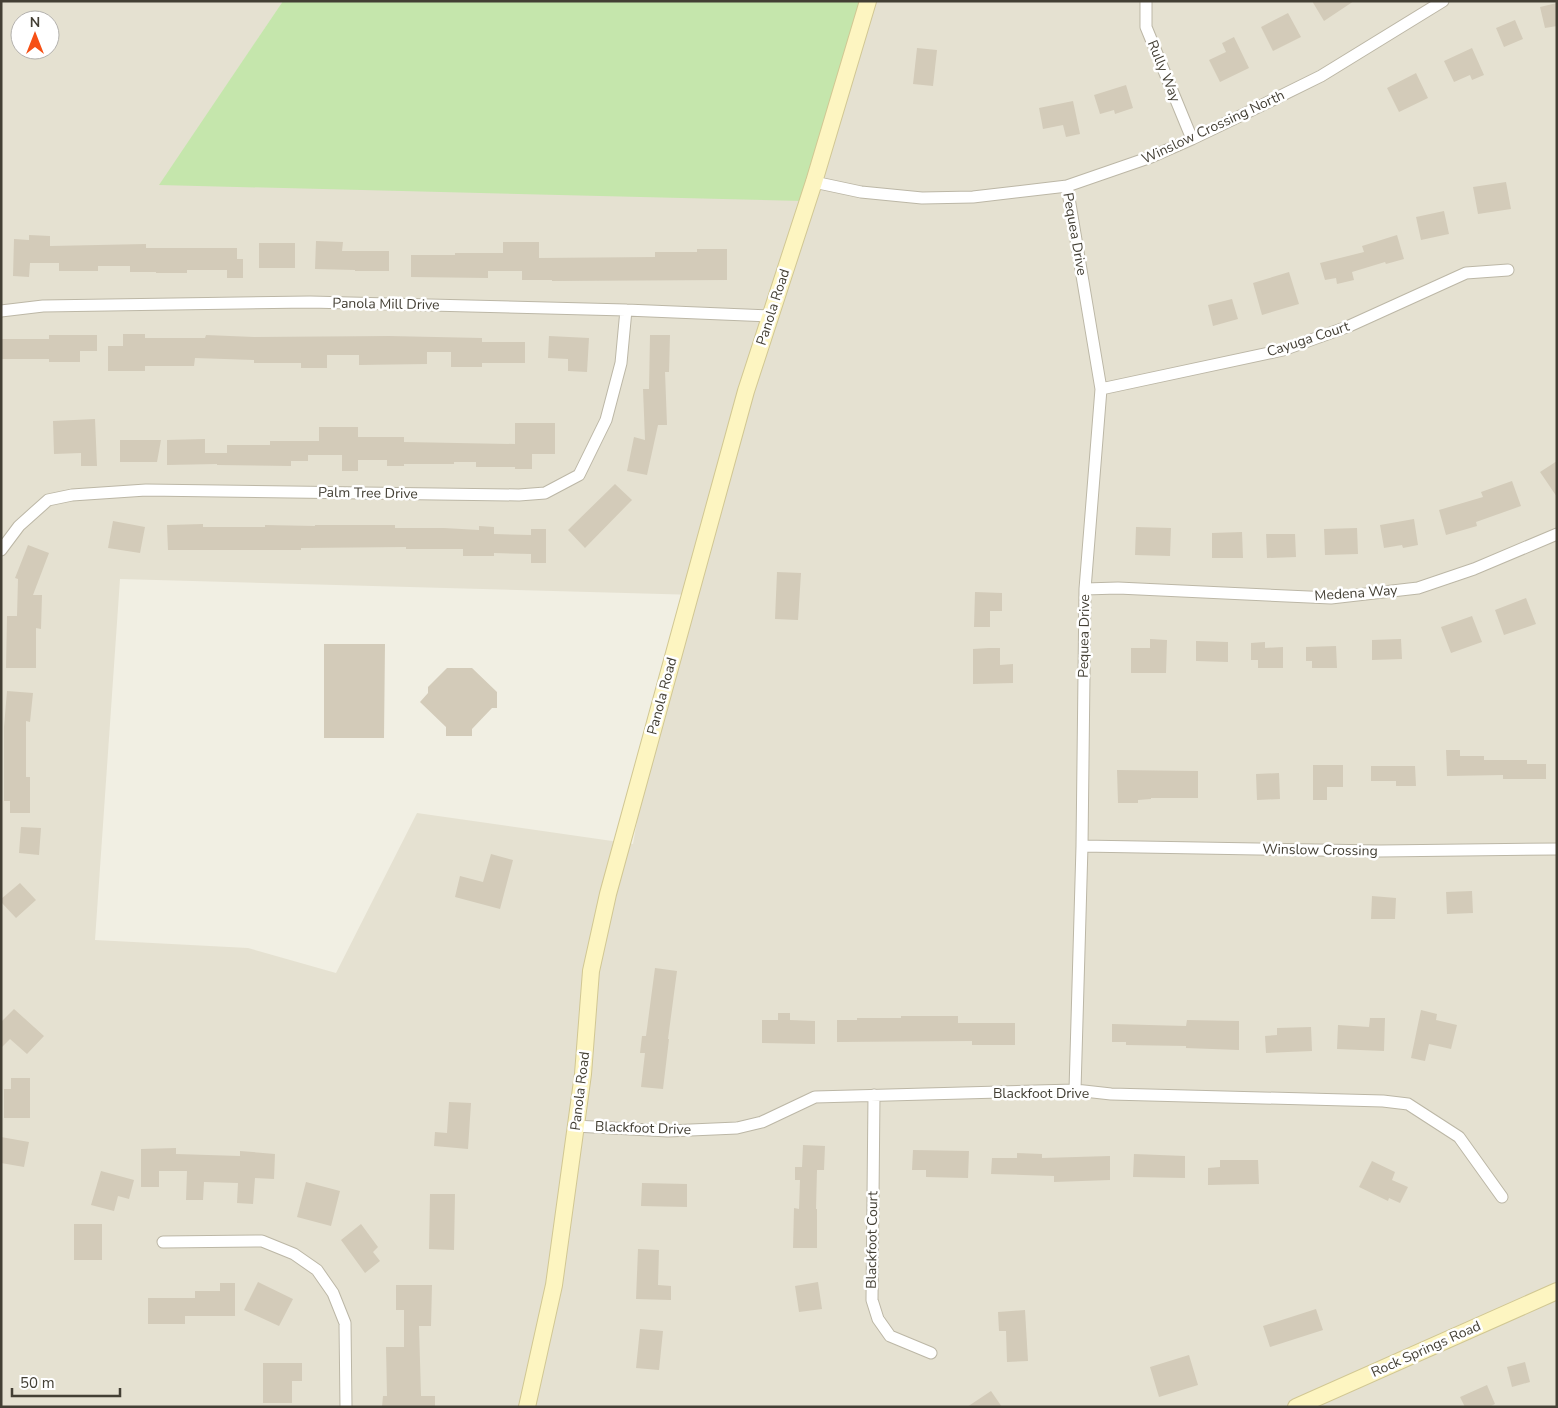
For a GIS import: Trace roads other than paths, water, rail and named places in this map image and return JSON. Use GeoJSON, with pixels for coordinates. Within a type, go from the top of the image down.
{"type":"FeatureCollection","features":[{"type":"Feature","properties":{"kind":"main road","name":"Panola Road"},"geometry":{"type":"LineString","coordinates":[[527,1407],[554,1286],[583,1074],[591,971],[608,894],[746,391],[814,182],[868,1]]}},
{"type":"Feature","properties":{"kind":"main road","name":"Rock Springs Road"},"geometry":{"type":"LineString","coordinates":[[1296,1407],[1557,1291]]}},
{"type":"Feature","properties":{"kind":"street","name":"Rully Way"},"geometry":{"type":"LineString","coordinates":[[1146,1],[1146,27],[1192,139]]}},
{"type":"Feature","properties":{"kind":"street","name":"Winslow Crossing North"},"geometry":{"type":"LineString","coordinates":[[814,182],[861,192],[922,198],[973,197],[1067,186],[1192,139],[1321,76],[1443,1]]}},
{"type":"Feature","properties":{"kind":"street","name":"Pequea Drive"},"geometry":{"type":"LineString","coordinates":[[1067,186],[1101,389],[1085,589],[1082,846],[1075,1090]]}},
{"type":"Feature","properties":{"kind":"street","name":"Cayuga Court"},"geometry":{"type":"LineString","coordinates":[[1101,389],[1282,350],[1347,327],[1466,273],[1508,270]]}},
{"type":"Feature","properties":{"kind":"street","name":"Panola Mill Drive"},"geometry":{"type":"LineString","coordinates":[[1,311],[43,306],[310,302],[626,310],[770,316]]}},
{"type":"Feature","properties":{"kind":"street","name":"Palm Tree Drive"},"geometry":{"type":"LineString","coordinates":[[1,550],[19,526],[48,500],[72,495],[146,490],[519,495],[545,493],[579,475],[606,420],[621,363],[626,310]]}},
{"type":"Feature","properties":{"kind":"street","name":"Medena Way"},"geometry":{"type":"LineString","coordinates":[[1085,589],[1118,588],[1331,598],[1360,595],[1418,588],[1474,569],[1557,534]]}},
{"type":"Feature","properties":{"kind":"street","name":"Winslow Crossing"},"geometry":{"type":"LineString","coordinates":[[1082,846],[1380,851],[1557,849]]}},
{"type":"Feature","properties":{"kind":"street","name":"Blackfoot Drive"},"geometry":{"type":"LineString","coordinates":[[576,1126],[668,1130],[737,1128],[762,1122],[815,1096],[1075,1090],[1111,1094],[1383,1101],[1408,1104],[1459,1137],[1502,1197]]}},
{"type":"Feature","properties":{"kind":"street","name":"Blackfoot Court"},"geometry":{"type":"LineString","coordinates":[[874,1095],[872,1300],[878,1319],[890,1336],[931,1353]]}},
{"type":"Feature","properties":{"kind":"street"},"geometry":{"type":"LineString","coordinates":[[163,1242],[262,1241],[294,1254],[317,1270],[333,1293],[345,1323],[346,1407]]}}]}
